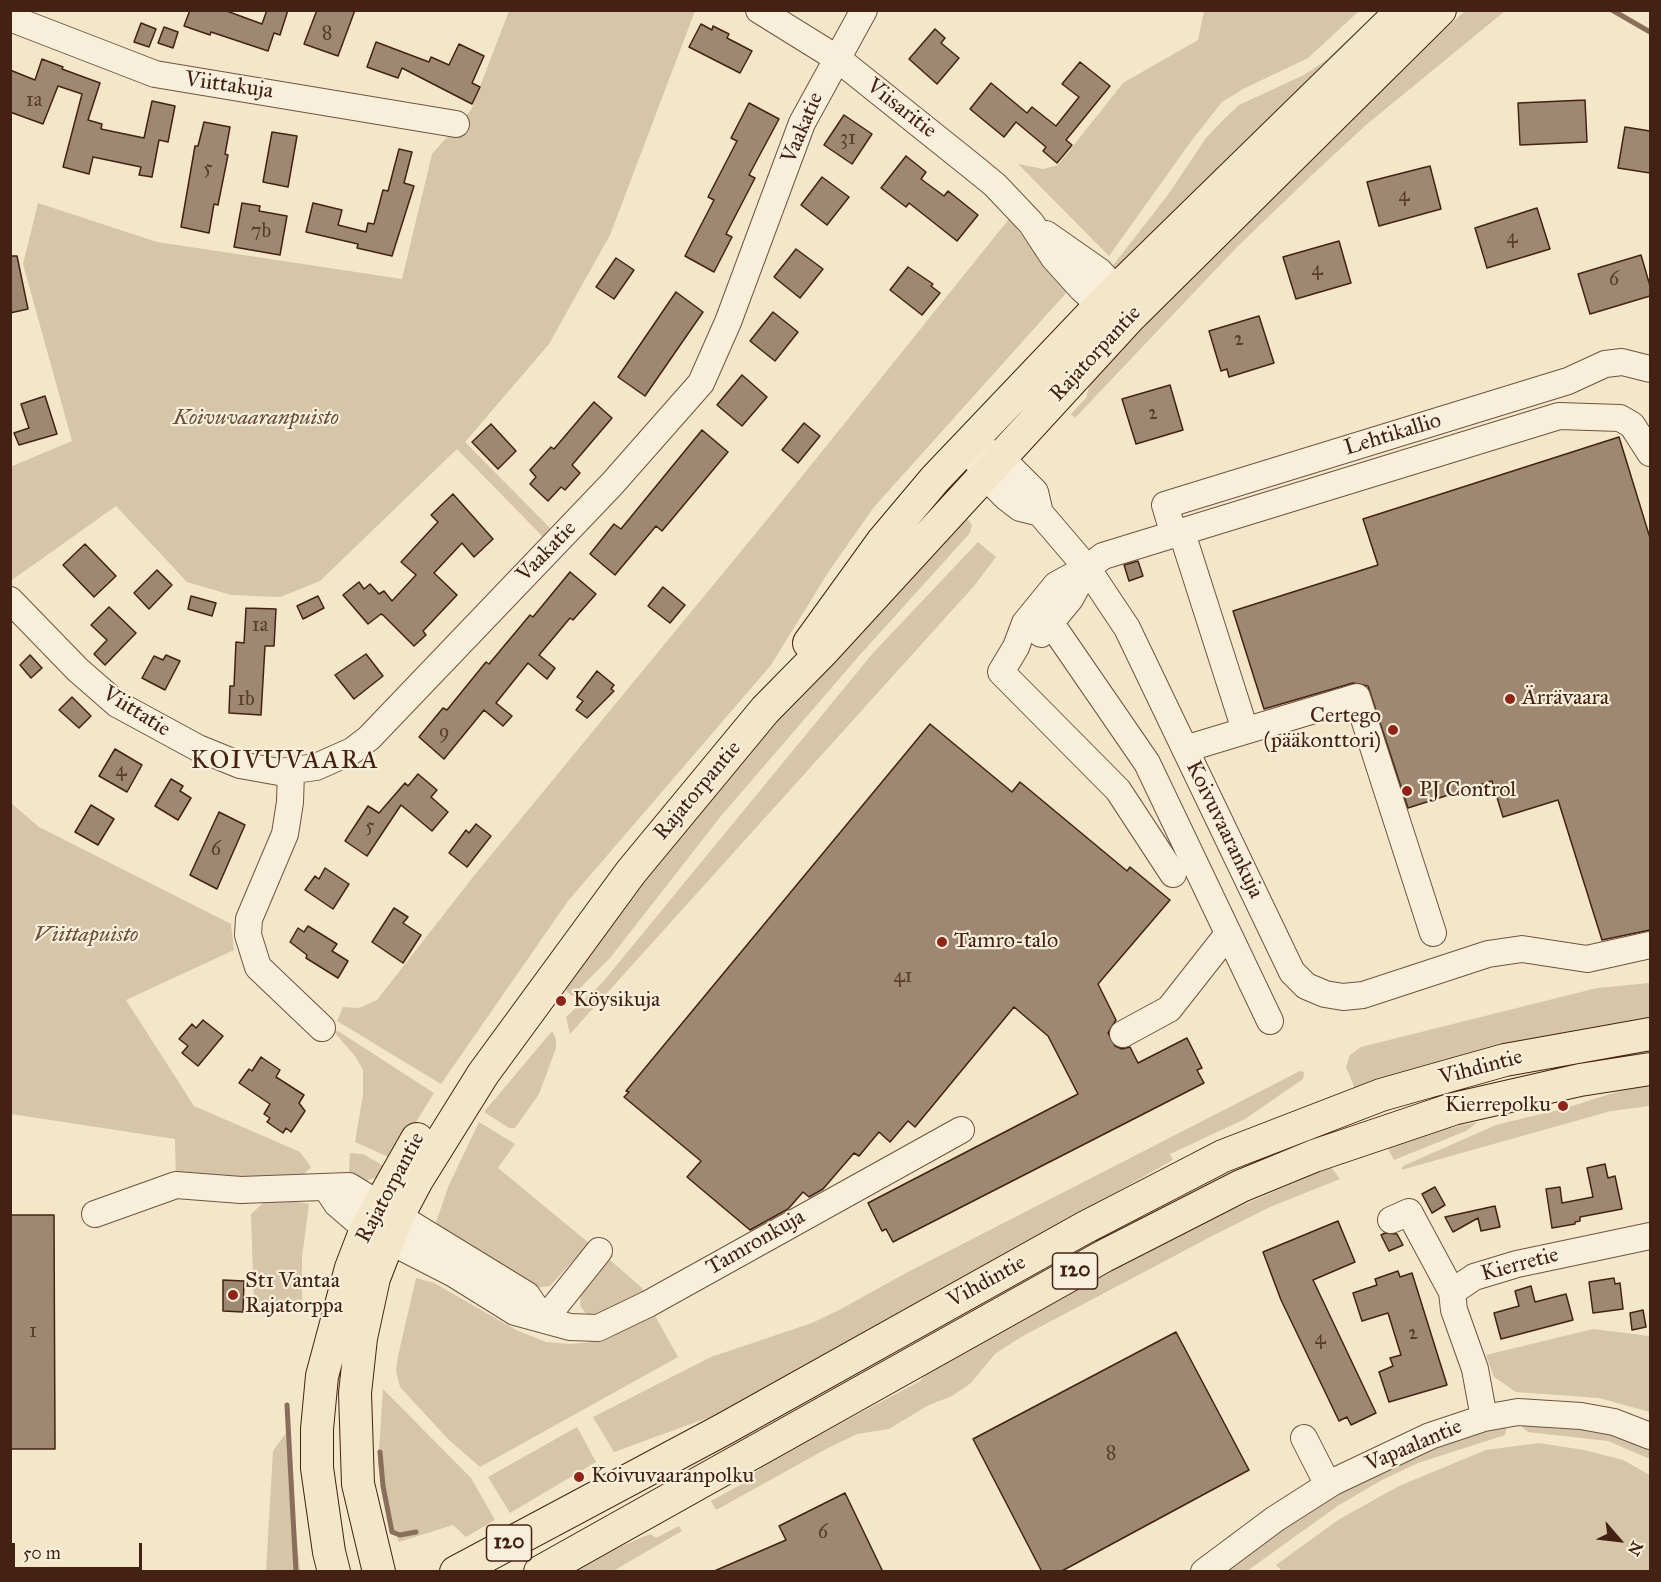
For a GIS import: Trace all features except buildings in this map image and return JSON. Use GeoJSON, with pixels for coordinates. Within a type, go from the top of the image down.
{"type":"FeatureCollection","features":[{"type":"Feature","properties":{"kind":"main road","name":"Rajatorpantie"},"geometry":{"type":"LineString","coordinates":[[765,710],[811,639],[882,542],[969,443],[1109,298],[1295,112],[1403,10]]}},
{"type":"Feature","properties":{"kind":"main road","name":"Rajatorpantie"},"geometry":{"type":"LineString","coordinates":[[334,1572],[317,1468],[320,1388],[326,1354],[351,1268],[383,1222],[465,1061],[500,1014],[573,928],[631,872],[765,710],[824,650],[1130,318],[1328,118],[1440,10]]}},
{"type":"Feature","properties":{"kind":"main road","name":"Vihdintie"},"geometry":{"type":"LineString","coordinates":[[456,1572],[724,1429],[1084,1228],[1223,1156],[1381,1095],[1505,1060],[1650,1034]]}},
{"type":"Feature","properties":{"kind":"main road","name":"Vihdintie"},"geometry":{"type":"LineString","coordinates":[[540,1572],[1104,1256],[1241,1186],[1314,1156],[1453,1109],[1580,1080],[1650,1069]]}},
{"type":"Feature","properties":{"kind":"main road","name":"Rajatorpantie"},"geometry":{"type":"LineString","coordinates":[[379,1572],[358,1484],[355,1393],[361,1338],[383,1222]]}},
{"type":"Feature","properties":{"kind":"street","name":"Viisaritie"},"geometry":{"type":"LineString","coordinates":[[759,10],[838,59],[995,185],[1030,224],[1099,271],[1109,298],[1130,318]]}},
{"type":"Feature","properties":{"kind":"street","name":"Vaakatie"},"geometry":{"type":"LineString","coordinates":[[291,772],[335,759],[369,738],[688,400],[708,370],[724,332],[802,123],[864,10]]}},
{"type":"Feature","properties":{"kind":"street","name":"Viittakuja"},"geometry":{"type":"LineString","coordinates":[[10,18],[155,74],[456,123]]}},
{"type":"Feature","properties":{"kind":"street","name":"Lehtikallio"},"geometry":{"type":"LineString","coordinates":[[1178,534],[1165,505],[1568,381],[1605,364],[1622,362],[1650,369]]}},
{"type":"Feature","properties":{"kind":"street"},"geometry":{"type":"LineString","coordinates":[[1173,874],[1118,790],[1001,672],[1016,647],[1039,636],[1045,614],[1070,599],[1087,568],[1103,556],[1559,416],[1620,418],[1632,425],[1650,453]]}},
{"type":"Feature","properties":{"kind":"street","name":"Koivuvaarankuja"},"geometry":{"type":"LineString","coordinates":[[969,443],[992,466],[1020,508],[1040,513],[1087,568],[1118,614],[1292,972],[1306,986],[1325,994],[1343,997],[1363,995],[1488,954],[1522,949],[1587,959],[1650,945]]}},
{"type":"Feature","properties":{"kind":"street"},"geometry":{"type":"LineString","coordinates":[[1178,534],[1245,730]]}},
{"type":"Feature","properties":{"kind":"street","name":"Viittatie"},"geometry":{"type":"LineString","coordinates":[[10,600],[78,670],[117,704],[187,743],[240,765],[269,771],[291,772]]}},
{"type":"Feature","properties":{"kind":"street"},"geometry":{"type":"LineString","coordinates":[[1045,614],[1070,654],[1147,763],[1270,1021]]}},
{"type":"Feature","properties":{"kind":"street"},"geometry":{"type":"LineString","coordinates":[[1185,749],[1357,697],[1433,933]]}},
{"type":"Feature","properties":{"kind":"street"},"geometry":{"type":"LineString","coordinates":[[291,772],[290,802],[285,834],[249,919],[248,935],[258,967],[322,1028]]}},
{"type":"Feature","properties":{"kind":"street"},"geometry":{"type":"LineString","coordinates":[[1123,1034],[1169,1009],[1228,934]]}},
{"type":"Feature","properties":{"kind":"street","name":"Tamronkuja"},"geometry":{"type":"LineString","coordinates":[[383,1222],[454,1274],[514,1312],[570,1327],[598,1328],[657,1298],[961,1130]]}},
{"type":"Feature","properties":{"kind":"street"},"geometry":{"type":"LineString","coordinates":[[95,1214],[176,1185],[241,1190],[327,1189],[349,1186],[383,1222]]}},
{"type":"Feature","properties":{"kind":"street"},"geometry":{"type":"LineString","coordinates":[[1391,1220],[1409,1212],[1417,1250],[1452,1292]]}},
{"type":"Feature","properties":{"kind":"street","name":"Kierretie"},"geometry":{"type":"LineString","coordinates":[[1484,1418],[1475,1369],[1454,1310],[1452,1292],[1474,1277],[1517,1264],[1650,1236]]}},
{"type":"Feature","properties":{"kind":"street"},"geometry":{"type":"LineString","coordinates":[[544,1320],[599,1251]]}},
{"type":"Feature","properties":{"kind":"street","name":"Vapaalantie"},"geometry":{"type":"LineString","coordinates":[[1204,1572],[1275,1519],[1328,1485],[1430,1436],[1484,1418],[1518,1412],[1581,1416],[1614,1422],[1650,1436]]}},
{"type":"Feature","properties":{"kind":"street"},"geometry":{"type":"LineString","coordinates":[[1304,1438],[1328,1485]]}},
{"type":"Feature","properties":{"kind":"green space","name":"Koivuvaaranpuisto"},"geometry":{"type":"Polygon","coordinates":[[[509,11],[695,11],[610,235],[549,344],[465,442],[551,529],[543,537],[457,449],[320,581],[280,597],[231,595],[187,582],[116,506],[12,580],[10,467],[72,441],[23,264],[38,203],[157,242],[402,279],[432,154],[471,110],[509,11]]]}},
{"type":"Feature","properties":{"kind":"green space"},"geometry":{"type":"Polygon","coordinates":[[[1204,11],[1359,11],[1308,58],[1245,88],[1222,102],[1109,256],[1018,164],[1043,169],[1058,165],[1123,83],[1198,40],[1204,11]]]}},
{"type":"Feature","properties":{"kind":"green space"},"geometry":{"type":"Polygon","coordinates":[[[1378,11],[1393,11],[1125,267],[1111,268],[1167,196],[1206,138],[1225,118],[1239,105],[1304,75],[1326,60],[1378,11]]]}},
{"type":"Feature","properties":{"kind":"green space"},"geometry":{"type":"Polygon","coordinates":[[[1465,11],[1505,11],[1366,125],[1313,174],[1237,247],[1075,418],[1071,414],[1086,398],[1091,380],[1126,337],[1335,129],[1465,11]]]}},
{"type":"Feature","properties":{"kind":"green space"},"geometry":{"type":"Polygon","coordinates":[[[1009,219],[1067,292],[874,507],[829,571],[771,665],[568,901],[441,1084],[337,1021],[343,1007],[359,1008],[377,1000],[473,877],[770,516],[1009,219]]]}},
{"type":"Feature","properties":{"kind":"green space"},"geometry":{"type":"Polygon","coordinates":[[[967,518],[972,525],[970,533],[858,657],[721,816],[610,958],[572,996],[564,989],[581,956],[812,677],[967,518]]]}},
{"type":"Feature","properties":{"kind":"green space"},"geometry":{"type":"Polygon","coordinates":[[[978,542],[996,557],[974,586],[570,1034],[566,1017],[602,983],[873,653],[978,542]]]}},
{"type":"Feature","properties":{"kind":"green space","name":"Viittapuisto"},"geometry":{"type":"Polygon","coordinates":[[[10,802],[39,827],[231,924],[234,950],[126,1000],[194,1106],[300,1152],[311,1167],[302,1176],[176,1180],[175,1139],[11,1114],[10,802]]]}},
{"type":"Feature","properties":{"kind":"green space"},"geometry":{"type":"Polygon","coordinates":[[[1650,983],[1650,1021],[1356,1091],[1346,1067],[1350,1055],[1361,1047],[1597,988],[1650,983]]]}},
{"type":"Feature","properties":{"kind":"green space"},"geometry":{"type":"Polygon","coordinates":[[[338,1031],[434,1093],[393,1159],[355,1142],[363,1095],[363,1070],[355,1056],[334,1032],[338,1031]]]}},
{"type":"Feature","properties":{"kind":"green space"},"geometry":{"type":"Polygon","coordinates":[[[552,1031],[556,1039],[556,1048],[539,1094],[515,1128],[509,1128],[484,1112],[552,1031]]]}},
{"type":"Feature","properties":{"kind":"green space"},"geometry":{"type":"Polygon","coordinates":[[[1300,1071],[1304,1072],[1303,1079],[1245,1119],[1170,1154],[1173,1160],[732,1409],[614,1452],[593,1417],[711,1357],[812,1323],[841,1309],[906,1273],[1300,1071]]]}},
{"type":"Feature","properties":{"kind":"green space"},"geometry":{"type":"Polygon","coordinates":[[[1650,1084],[1650,1106],[1611,1111],[1401,1170],[1403,1166],[1496,1125],[1650,1084]]]}},
{"type":"Feature","properties":{"kind":"green space"},"geometry":{"type":"Polygon","coordinates":[[[479,1122],[515,1144],[498,1168],[589,1243],[550,1286],[534,1288],[434,1228],[449,1185],[479,1122]]]}},
{"type":"Feature","properties":{"kind":"green space"},"geometry":{"type":"Polygon","coordinates":[[[1478,1122],[1466,1131],[1394,1160],[1387,1147],[1432,1132],[1478,1122]]]}},
{"type":"Feature","properties":{"kind":"green space"},"geometry":{"type":"Polygon","coordinates":[[[350,1153],[363,1154],[387,1168],[381,1176],[362,1182],[349,1174],[350,1153]]]}},
{"type":"Feature","properties":{"kind":"green space"},"geometry":{"type":"Polygon","coordinates":[[[1331,1167],[1340,1179],[1270,1207],[1021,1337],[995,1354],[971,1383],[952,1396],[927,1406],[889,1429],[857,1434],[828,1448],[716,1510],[711,1501],[740,1485],[767,1463],[920,1381],[933,1367],[1183,1231],[1331,1167]]]}},
{"type":"Feature","properties":{"kind":"green space"},"geometry":{"type":"Polygon","coordinates":[[[278,1199],[309,1204],[302,1257],[302,1310],[254,1306],[251,1214],[263,1203],[278,1199]]]}},
{"type":"Feature","properties":{"kind":"green space"},"geometry":{"type":"Polygon","coordinates":[[[610,1260],[642,1288],[644,1293],[594,1316],[588,1316],[580,1306],[581,1295],[610,1260]]]}},
{"type":"Feature","properties":{"kind":"green space"},"geometry":{"type":"Polygon","coordinates":[[[416,1278],[434,1283],[516,1330],[546,1342],[570,1344],[604,1341],[654,1314],[678,1357],[480,1467],[448,1439],[400,1387],[396,1370],[398,1356],[416,1278]]]}},
{"type":"Feature","properties":{"kind":"green space"},"geometry":{"type":"Polygon","coordinates":[[[1593,1329],[1650,1336],[1650,1412],[1599,1398],[1516,1392],[1494,1377],[1486,1355],[1593,1329]]]}},
{"type":"Feature","properties":{"kind":"green space"},"geometry":{"type":"Polygon","coordinates":[[[383,1389],[471,1478],[495,1520],[466,1537],[453,1525],[399,1542],[387,1515],[378,1465],[383,1389]]]}},
{"type":"Feature","properties":{"kind":"green space"},"geometry":{"type":"Polygon","coordinates":[[[1507,1423],[1505,1435],[1418,1463],[1382,1480],[1339,1505],[1247,1571],[1222,1572],[1330,1497],[1434,1446],[1507,1423]]]}},
{"type":"Feature","properties":{"kind":"green space"},"geometry":{"type":"Polygon","coordinates":[[[1522,1423],[1590,1427],[1650,1447],[1650,1459],[1608,1441],[1528,1432],[1522,1427],[1522,1423]]]}},
{"type":"Feature","properties":{"kind":"green space"},"geometry":{"type":"Polygon","coordinates":[[[577,1427],[596,1462],[510,1513],[488,1477],[577,1427]]]}},
{"type":"Feature","properties":{"kind":"green space"},"geometry":{"type":"Polygon","coordinates":[[[286,1433],[300,1571],[266,1571],[273,1451],[286,1433]]]}},
{"type":"Feature","properties":{"kind":"green space"},"geometry":{"type":"Polygon","coordinates":[[[1539,1443],[1584,1450],[1623,1460],[1650,1475],[1650,1571],[1283,1572],[1276,1565],[1338,1520],[1399,1486],[1486,1450],[1539,1443]]]}},
{"type":"Feature","properties":{"kind":"green space"},"geometry":{"type":"Polygon","coordinates":[[[679,1526],[682,1531],[613,1571],[575,1571],[650,1534],[656,1538],[679,1526]]]}},
{"type":"Feature","properties":{"kind":"waterway"},"geometry":{"type":"LineString","coordinates":[[1612,10],[1650,32]]}},
{"type":"Feature","properties":{"kind":"waterway"},"geometry":{"type":"LineString","coordinates":[[287,1405],[296,1572]]}},
{"type":"Feature","properties":{"kind":"waterway"},"geometry":{"type":"LineString","coordinates":[[380,1452],[383,1486],[392,1532],[400,1535],[416,1532]]}},
{"type":"Feature","properties":{"kind":"place","name":"Ärrävaara"},"geometry":{"type":"Point","coordinates":[1510,699]}},
{"type":"Feature","properties":{"kind":"place","name":"Certego (pääkonttori)"},"geometry":{"type":"Point","coordinates":[1393,730]}},
{"type":"Feature","properties":{"kind":"place","name":"PJ Control"},"geometry":{"type":"Point","coordinates":[1407,791]}},
{"type":"Feature","properties":{"kind":"place","name":"Tamro-talo"},"geometry":{"type":"Point","coordinates":[942,942]}},
{"type":"Feature","properties":{"kind":"place","name":"Köysikuja"},"geometry":{"type":"Point","coordinates":[561,1001]}},
{"type":"Feature","properties":{"kind":"place","name":"Kierrepolku"},"geometry":{"type":"Point","coordinates":[1563,1106]}},
{"type":"Feature","properties":{"kind":"place","name":"St1 Vantaa Rajatorppa"},"geometry":{"type":"Point","coordinates":[233,1295]}},
{"type":"Feature","properties":{"kind":"place","name":"Koivuvaaranpolku"},"geometry":{"type":"Point","coordinates":[579,1477]}},
{"type":"Feature","properties":{"kind":"district","name":"KOIVUVAARA"},"geometry":{"type":"Point","coordinates":[285,762]}}]}
